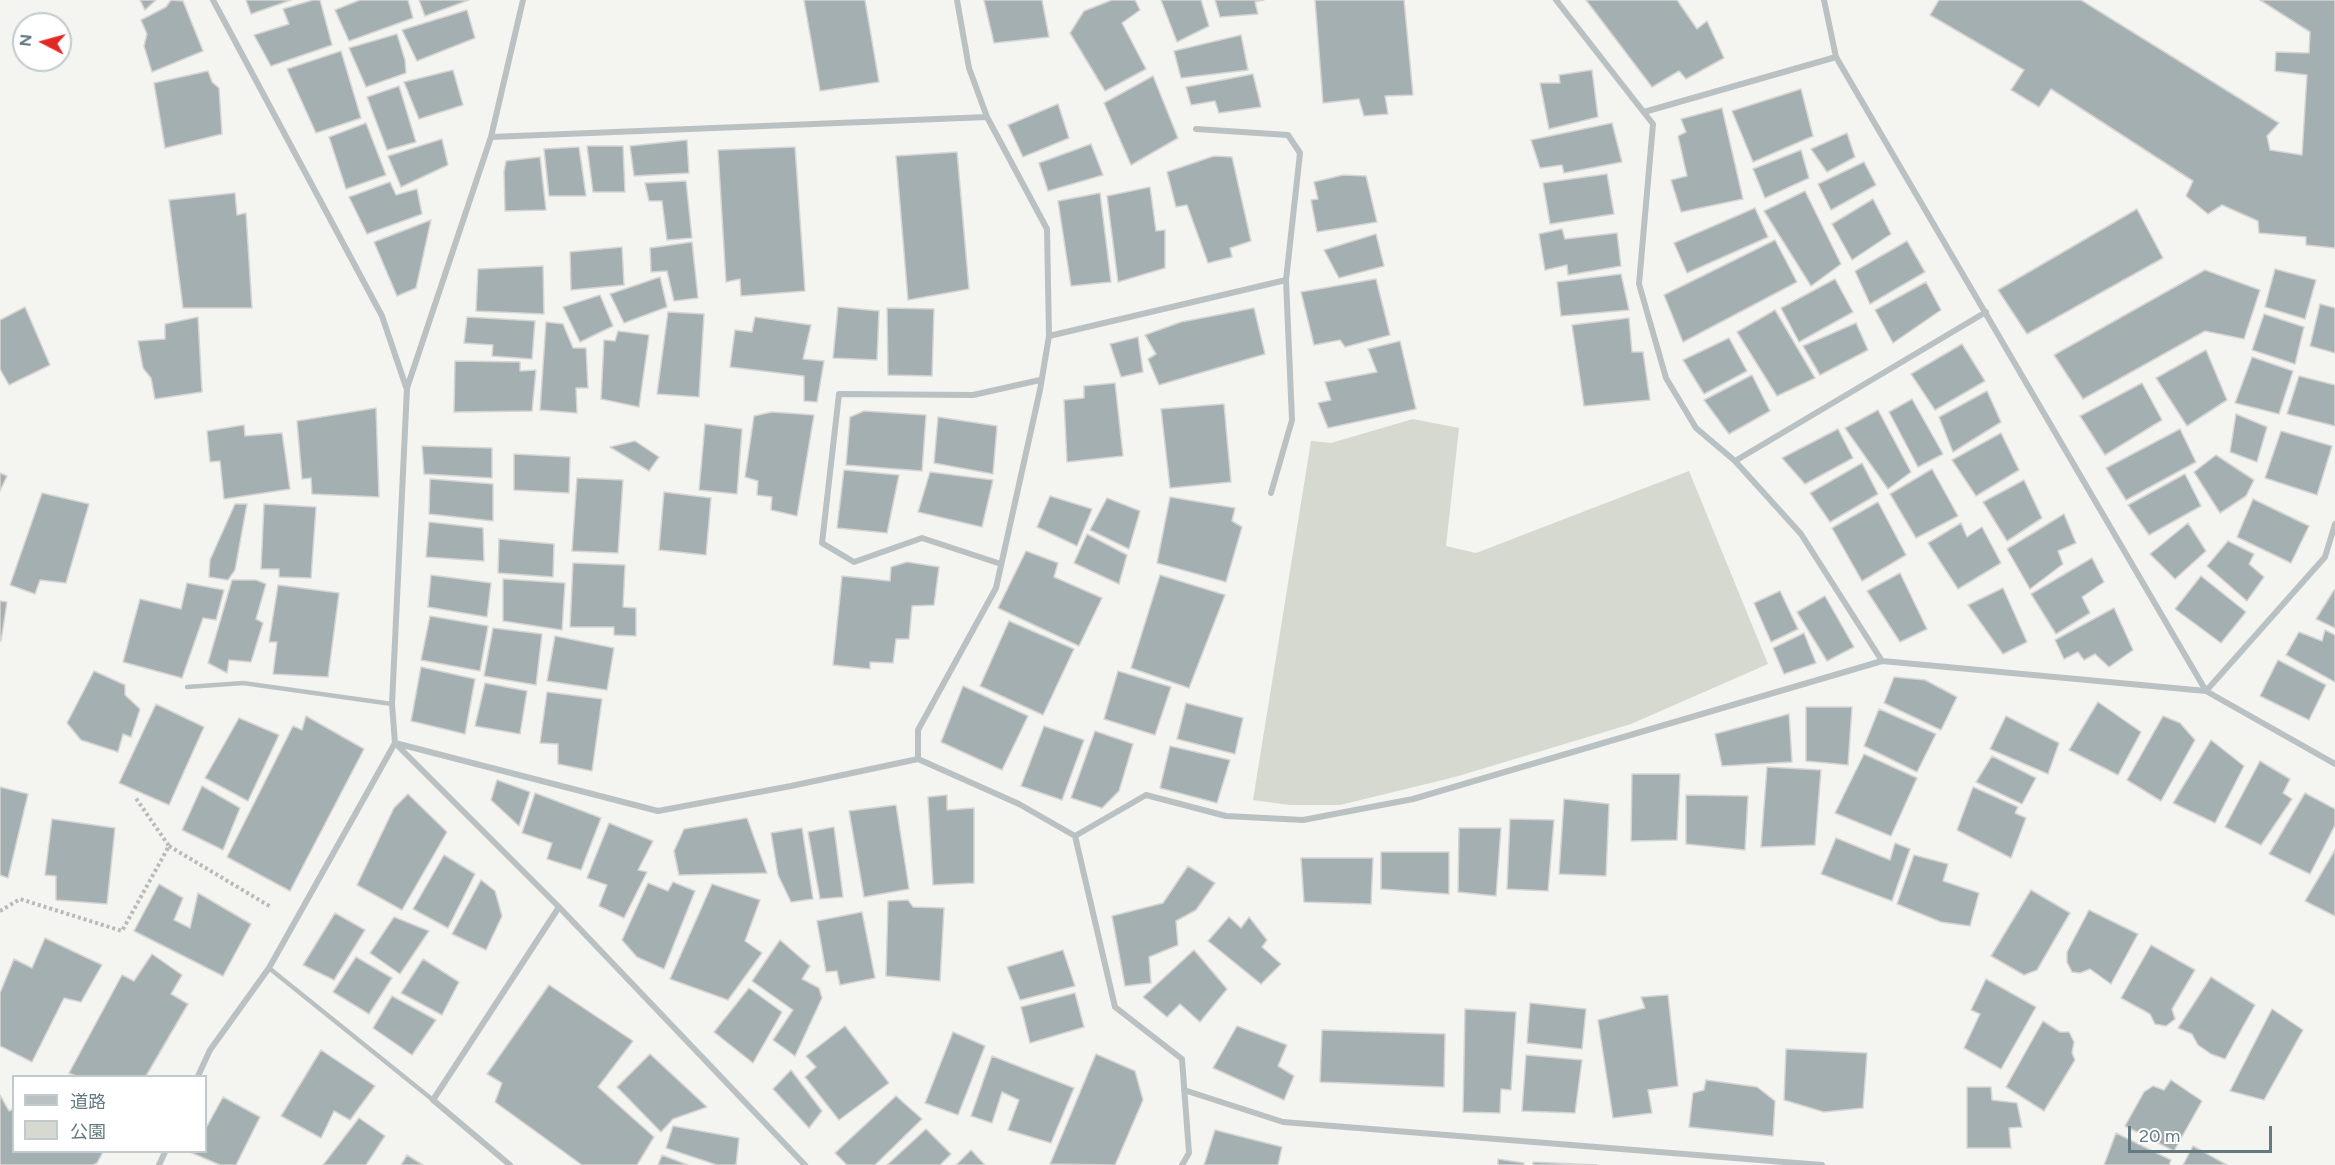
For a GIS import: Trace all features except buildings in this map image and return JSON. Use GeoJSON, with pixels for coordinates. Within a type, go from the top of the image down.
{"type":"FeatureCollection","features":[{"type":"Feature","properties":{"kind":"street"},"geometry":{"type":"LineString","coordinates":[[213,0],[382,316],[407,388]]}},
{"type":"Feature","properties":{"kind":"street"},"geometry":{"type":"LineString","coordinates":[[199,1075],[210,1050],[270,969],[395,743],[392,704],[407,388],[491,137],[523,0]]}},
{"type":"Feature","properties":{"kind":"street"},"geometry":{"type":"LineString","coordinates":[[918,759],[918,730],[996,588],[1040,390],[1049,336],[1047,229],[987,117],[969,68],[957,0]]}},
{"type":"Feature","properties":{"kind":"street"},"geometry":{"type":"LineString","coordinates":[[1556,0],[1653,124],[1639,284],[1666,378],[1696,428],[1735,461],[1801,534],[1882,661]]}},
{"type":"Feature","properties":{"kind":"street"},"geometry":{"type":"LineString","coordinates":[[1824,0],[1836,57],[2206,691]]}},
{"type":"Feature","properties":{"kind":"street"},"geometry":{"type":"LineString","coordinates":[[1644,112],[1836,57]]}},
{"type":"Feature","properties":{"kind":"street"},"geometry":{"type":"LineString","coordinates":[[491,137],[987,117]]}},
{"type":"Feature","properties":{"kind":"street"},"geometry":{"type":"LineString","coordinates":[[1196,129],[1288,135],[1300,153],[1286,280],[1292,420],[1271,493]]}},
{"type":"Feature","properties":{"kind":"street"},"geometry":{"type":"LineString","coordinates":[[1049,336],[1286,280]]}},
{"type":"Feature","properties":{"kind":"street"},"geometry":{"type":"LineString","coordinates":[[1735,461],[1986,312]]}},
{"type":"Feature","properties":{"kind":"street"},"geometry":{"type":"LineString","coordinates":[[1001,564],[922,538],[854,562],[822,543],[839,394],[973,395],[1040,380]]}},
{"type":"Feature","properties":{"kind":"street"},"geometry":{"type":"LineString","coordinates":[[2206,691],[2325,557],[2335,524]]}},
{"type":"Feature","properties":{"kind":"street"},"geometry":{"type":"LineString","coordinates":[[1075,836],[1146,795],[1226,816],[1303,820],[1413,799],[1882,661],[2206,691],[2335,764]]}},
{"type":"Feature","properties":{"kind":"street"},"geometry":{"type":"LineString","coordinates":[[395,743],[658,811],[918,759],[1019,804],[1075,836],[1115,1007],[1182,1059],[1189,1153],[1182,1165]]}},
{"type":"Feature","properties":{"kind":"street"},"geometry":{"type":"LineString","coordinates":[[395,743],[559,907],[805,1165]]}},
{"type":"Feature","properties":{"kind":"street"},"geometry":{"type":"LineString","coordinates":[[510,1165],[502,1162],[433,1100],[559,907]]}},
{"type":"Feature","properties":{"kind":"street"},"geometry":{"type":"LineString","coordinates":[[1184,1090],[1283,1122],[1822,1165]]}},
{"type":"Feature","properties":{"kind":"lane"},"geometry":{"type":"LineString","coordinates":[[187,687],[243,683],[392,704]]}},
{"type":"Feature","properties":{"kind":"lane"},"geometry":{"type":"LineString","coordinates":[[270,969],[433,1100]]}},
{"type":"Feature","properties":{"kind":"path"},"geometry":{"type":"LineString","coordinates":[[135,797],[169,846],[295,921]]}},
{"type":"Feature","properties":{"kind":"path"},"geometry":{"type":"LineString","coordinates":[[0,911],[20,899],[122,931],[169,846]]}},
{"type":"Feature","properties":{"kind":"green space"},"geometry":{"type":"Polygon","coordinates":[[[1413,419],[1459,428],[1446,546],[1476,553],[1689,471],[1768,664],[1631,724],[1455,777],[1340,805],[1290,805],[1253,800],[1311,441],[1331,443],[1413,419]]]}}]}
